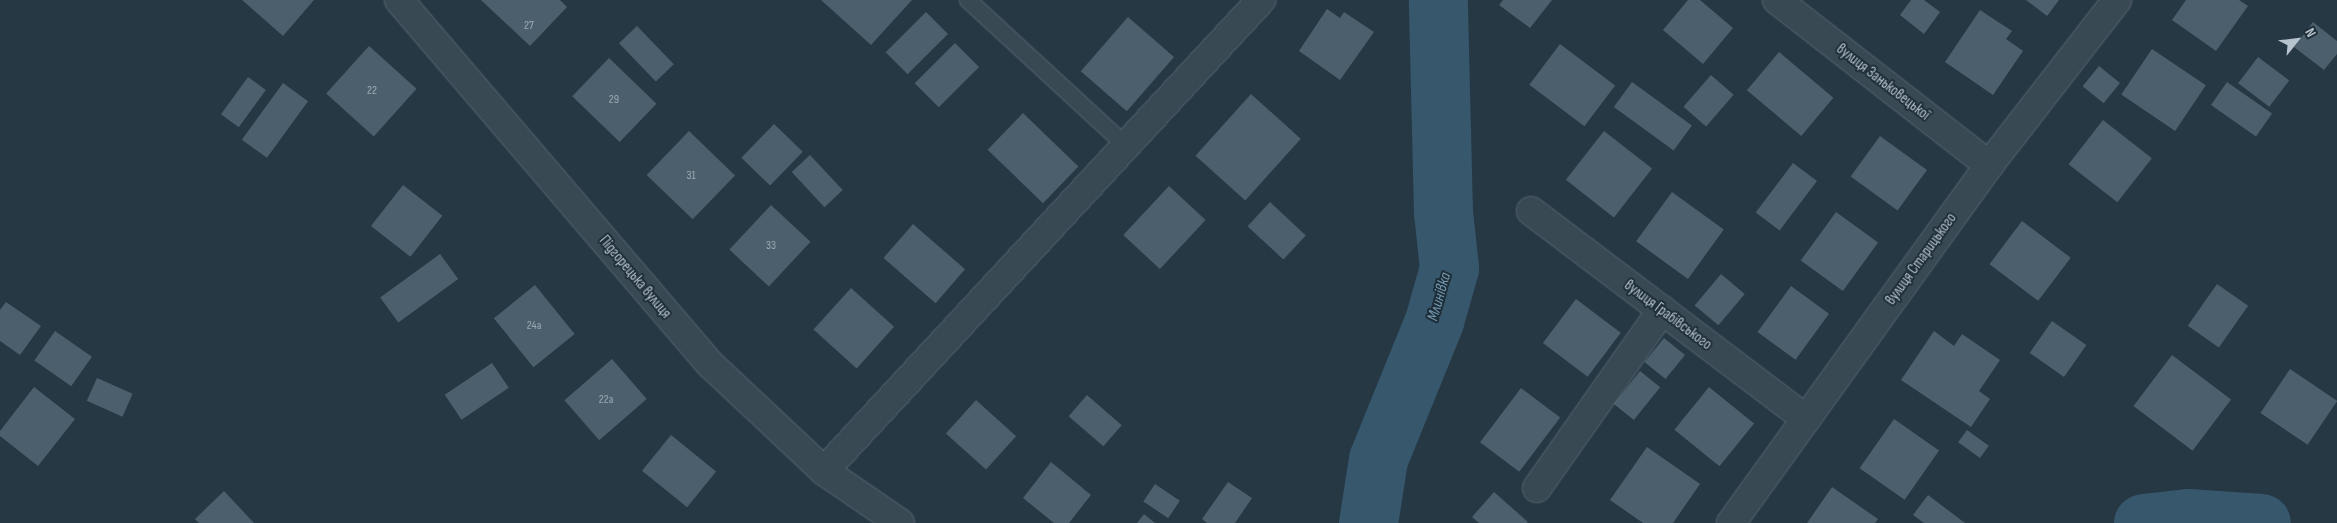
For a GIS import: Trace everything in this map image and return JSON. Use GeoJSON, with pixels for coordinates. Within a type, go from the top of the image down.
{"type":"FeatureCollection","features":[{"type":"Feature","properties":{"kind":"street","name":"Підгорецька вулиця"},"geometry":{"type":"LineString","coordinates":[[399,0],[710,364],[824,471],[900,523]]}},
{"type":"Feature","properties":{"kind":"street"},"geometry":{"type":"LineString","coordinates":[[824,471],[1261,0]]}},
{"type":"Feature","properties":{"kind":"street","name":"вулиця Заньковецької"},"geometry":{"type":"LineString","coordinates":[[1777,0],[1989,165]]}},
{"type":"Feature","properties":{"kind":"street","name":"вулиця Старицького"},"geometry":{"type":"LineString","coordinates":[[1731,523],[1989,165],[2117,0]]}},
{"type":"Feature","properties":{"kind":"street","name":"вулиця Грабівського"},"geometry":{"type":"LineString","coordinates":[[1531,211],[1806,419]]}},
{"type":"Feature","properties":{"kind":"street"},"geometry":{"type":"LineString","coordinates":[[1537,488],[1662,310]]}},
{"type":"Feature","properties":{"kind":"lane"},"geometry":{"type":"LineString","coordinates":[[968,0],[1126,146]]}},
{"type":"Feature","properties":{"kind":"building"},"geometry":{"type":"Polygon","coordinates":[[[242,0],[314,0],[283,36],[242,0]]]}},
{"type":"Feature","properties":{"kind":"building"},"geometry":{"type":"Polygon","coordinates":[[[481,0],[560,0],[567,7],[530,46],[481,0]]]}},
{"type":"Feature","properties":{"kind":"building"},"geometry":{"type":"Polygon","coordinates":[[[821,0],[912,0],[871,45],[821,0]]]}},
{"type":"Feature","properties":{"kind":"building"},"geometry":{"type":"Polygon","coordinates":[[[1503,0],[1552,0],[1530,28],[1499,5],[1503,0]]]}},
{"type":"Feature","properties":{"kind":"building"},"geometry":{"type":"Polygon","coordinates":[[[1688,0],[1700,0],[1733,28],[1703,64],[1663,30],[1688,0]]]}},
{"type":"Feature","properties":{"kind":"building"},"geometry":{"type":"Polygon","coordinates":[[[1911,0],[1924,0],[1940,12],[1924,34],[1900,15],[1911,0]]]}},
{"type":"Feature","properties":{"kind":"building"},"geometry":{"type":"Polygon","coordinates":[[[2026,0],[2059,0],[2047,16],[2026,0]]]}},
{"type":"Feature","properties":{"kind":"building"},"geometry":{"type":"Polygon","coordinates":[[[2186,0],[2239,0],[2248,6],[2216,51],[2172,20],[2186,0]]]}},
{"type":"Feature","properties":{"kind":"building"},"geometry":{"type":"Polygon","coordinates":[[[1327,9],[1340,18],[1344,12],[1374,32],[1340,80],[1299,51],[1327,9]]]}},
{"type":"Feature","properties":{"kind":"building"},"geometry":{"type":"Polygon","coordinates":[[[1980,10],[2012,31],[2006,39],[2023,51],[1993,95],[1945,62],[1980,10]]]}},
{"type":"Feature","properties":{"kind":"building"},"geometry":{"type":"Polygon","coordinates":[[[926,12],[948,34],[908,74],[886,52],[926,12]]]}},
{"type":"Feature","properties":{"kind":"building"},"geometry":{"type":"Polygon","coordinates":[[[1128,17],[1174,57],[1127,111],[1081,71],[1128,17]]]}},
{"type":"Feature","properties":{"kind":"building"},"geometry":{"type":"Polygon","coordinates":[[[2313,22],[2337,41],[2337,54],[2324,70],[2294,47],[2313,22]]]}},
{"type":"Feature","properties":{"kind":"building"},"geometry":{"type":"Polygon","coordinates":[[[637,26],[674,64],[656,81],[619,43],[637,26]]]}},
{"type":"Feature","properties":{"kind":"building"},"geometry":{"type":"Polygon","coordinates":[[[955,43],[979,67],[939,107],[915,83],[955,43]]]}},
{"type":"Feature","properties":{"kind":"building"},"geometry":{"type":"Polygon","coordinates":[[[1560,44],[1615,86],[1584,126],[1529,85],[1560,44]]]}},
{"type":"Feature","properties":{"kind":"building"},"geometry":{"type":"Polygon","coordinates":[[[369,46],[417,89],[374,136],[326,94],[369,46]]]}},
{"type":"Feature","properties":{"kind":"building"},"geometry":{"type":"Polygon","coordinates":[[[2152,49],[2206,85],[2175,131],[2121,95],[2152,49]]]}},
{"type":"Feature","properties":{"kind":"building"},"geometry":{"type":"Polygon","coordinates":[[[1779,52],[1833,98],[1801,136],[1747,90],[1779,52]]]}},
{"type":"Feature","properties":{"kind":"building"},"geometry":{"type":"Polygon","coordinates":[[[2258,57],[2289,80],[2269,107],[2238,83],[2258,57]]]}},
{"type":"Feature","properties":{"kind":"building"},"geometry":{"type":"Polygon","coordinates":[[[609,58],[656,104],[620,142],[572,96],[609,58]]]}},
{"type":"Feature","properties":{"kind":"building"},"geometry":{"type":"Polygon","coordinates":[[[2099,66],[2120,83],[2104,103],[2083,86],[2099,66]]]}},
{"type":"Feature","properties":{"kind":"building"},"geometry":{"type":"Polygon","coordinates":[[[1711,75],[1734,95],[1706,126],[1683,107],[1711,75]]]}},
{"type":"Feature","properties":{"kind":"building"},"geometry":{"type":"Polygon","coordinates":[[[248,77],[266,90],[239,127],[221,114],[248,77]]]}},
{"type":"Feature","properties":{"kind":"building"},"geometry":{"type":"Polygon","coordinates":[[[1632,82],[1692,125],[1674,151],[1614,107],[1632,82]]]}},
{"type":"Feature","properties":{"kind":"building"},"geometry":{"type":"Polygon","coordinates":[[[2227,82],[2272,114],[2256,136],[2211,105],[2227,82]]]}},
{"type":"Feature","properties":{"kind":"building"},"geometry":{"type":"Polygon","coordinates":[[[283,83],[308,101],[267,158],[242,140],[283,83]]]}},
{"type":"Feature","properties":{"kind":"building"},"geometry":{"type":"Polygon","coordinates":[[[1251,94],[1301,139],[1245,201],[1195,156],[1251,94]]]}},
{"type":"Feature","properties":{"kind":"building"},"geometry":{"type":"Polygon","coordinates":[[[1023,113],[1078,166],[1043,203],[988,150],[1023,113]]]}},
{"type":"Feature","properties":{"kind":"building"},"geometry":{"type":"Polygon","coordinates":[[[2103,120],[2152,158],[2117,202],[2069,164],[2103,120]]]}},
{"type":"Feature","properties":{"kind":"building"},"geometry":{"type":"Polygon","coordinates":[[[774,124],[803,152],[770,186],[741,158],[774,124]]]}},
{"type":"Feature","properties":{"kind":"building"},"geometry":{"type":"Polygon","coordinates":[[[689,131],[735,175],[693,219],[647,175],[689,131]]]}},
{"type":"Feature","properties":{"kind":"building"},"geometry":{"type":"Polygon","coordinates":[[[1604,131],[1652,169],[1614,217],[1566,180],[1604,131]]]}},
{"type":"Feature","properties":{"kind":"building"},"geometry":{"type":"Polygon","coordinates":[[[1880,136],[1927,170],[1898,211],[1851,176],[1880,136]]]}},
{"type":"Feature","properties":{"kind":"building"},"geometry":{"type":"Polygon","coordinates":[[[810,155],[843,190],[824,207],[792,172],[810,155]]]}},
{"type":"Feature","properties":{"kind":"building"},"geometry":{"type":"Polygon","coordinates":[[[1793,163],[1817,181],[1780,231],[1756,213],[1793,163]]]}},
{"type":"Feature","properties":{"kind":"building"},"geometry":{"type":"Polygon","coordinates":[[[403,185],[442,216],[410,257],[371,226],[403,185]]]}},
{"type":"Feature","properties":{"kind":"building"},"geometry":{"type":"Polygon","coordinates":[[[1169,186],[1206,220],[1160,269],[1123,235],[1169,186]]]}},
{"type":"Feature","properties":{"kind":"building"},"geometry":{"type":"Polygon","coordinates":[[[1672,192],[1724,230],[1688,279],[1636,241],[1672,192]]]}},
{"type":"Feature","properties":{"kind":"building"},"geometry":{"type":"Polygon","coordinates":[[[1270,202],[1306,235],[1283,260],[1247,226],[1270,202]]]}},
{"type":"Feature","properties":{"kind":"building"},"geometry":{"type":"Polygon","coordinates":[[[771,205],[810,242],[769,286],[729,250],[771,205]]]}},
{"type":"Feature","properties":{"kind":"building"},"geometry":{"type":"Polygon","coordinates":[[[1836,212],[1878,243],[1843,291],[1801,261],[1836,212]]]}},
{"type":"Feature","properties":{"kind":"building"},"geometry":{"type":"Polygon","coordinates":[[[2022,221],[2071,258],[2038,301],[1990,264],[2022,221]]]}},
{"type":"Feature","properties":{"kind":"building"},"geometry":{"type":"Polygon","coordinates":[[[913,224],[965,269],[936,303],[883,258],[913,224]]]}},
{"type":"Feature","properties":{"kind":"building"},"geometry":{"type":"Polygon","coordinates":[[[440,254],[458,279],[398,323],[380,297],[440,254]]]}},
{"type":"Feature","properties":{"kind":"building"},"geometry":{"type":"Polygon","coordinates":[[[1721,274],[1745,294],[1718,325],[1695,305],[1721,274]]]}},
{"type":"Feature","properties":{"kind":"building"},"geometry":{"type":"Polygon","coordinates":[[[2217,284],[2248,306],[2219,348],[2188,326],[2217,284]]]}},
{"type":"Feature","properties":{"kind":"building"},"geometry":{"type":"Polygon","coordinates":[[[535,285],[575,334],[533,367],[494,318],[535,285]]]}},
{"type":"Feature","properties":{"kind":"building"},"geometry":{"type":"Polygon","coordinates":[[[1791,286],[1829,314],[1796,360],[1757,332],[1791,286]]]}},
{"type":"Feature","properties":{"kind":"building"},"geometry":{"type":"Polygon","coordinates":[[[851,288],[894,327],[857,368],[814,330],[851,288]]]}},
{"type":"Feature","properties":{"kind":"building"},"geometry":{"type":"Polygon","coordinates":[[[1576,299],[1621,333],[1588,377],[1543,343],[1576,299]]]}},
{"type":"Feature","properties":{"kind":"building"},"geometry":{"type":"Polygon","coordinates":[[[6,302],[41,326],[20,355],[0,341],[0,310],[6,302]]]}},
{"type":"Feature","properties":{"kind":"building"},"geometry":{"type":"Polygon","coordinates":[[[2052,321],[2086,345],[2064,377],[2030,353],[2052,321]]]}},
{"type":"Feature","properties":{"kind":"building"},"geometry":{"type":"Polygon","coordinates":[[[55,331],[92,357],[71,386],[34,360],[55,331]]]}},
{"type":"Feature","properties":{"kind":"building"},"geometry":{"type":"Polygon","coordinates":[[[1934,331],[1954,346],[1962,334],[2000,360],[1979,391],[1990,399],[1971,427],[1901,380],[1934,331]]]}},
{"type":"Feature","properties":{"kind":"building"},"geometry":{"type":"Polygon","coordinates":[[[1664,338],[1685,355],[1665,379],[1644,362],[1664,338]]]}},
{"type":"Feature","properties":{"kind":"building"},"geometry":{"type":"Polygon","coordinates":[[[2172,355],[2231,400],[2193,451],[2133,406],[2172,355]]]}},
{"type":"Feature","properties":{"kind":"building"},"geometry":{"type":"Polygon","coordinates":[[[612,359],[647,399],[599,440],[564,400],[612,359]]]}},
{"type":"Feature","properties":{"kind":"building"},"geometry":{"type":"Polygon","coordinates":[[[492,363],[509,388],[462,420],[445,395],[492,363]]]}},
{"type":"Feature","properties":{"kind":"building"},"geometry":{"type":"Polygon","coordinates":[[[2290,369],[2337,401],[2308,445],[2260,413],[2290,369]]]}},
{"type":"Feature","properties":{"kind":"building"},"geometry":{"type":"Polygon","coordinates":[[[1640,371],[1660,387],[1634,420],[1614,404],[1640,371]]]}},
{"type":"Feature","properties":{"kind":"building"},"geometry":{"type":"Polygon","coordinates":[[[97,378],[133,394],[122,417],[87,401],[97,378]]]}},
{"type":"Feature","properties":{"kind":"building"},"geometry":{"type":"Polygon","coordinates":[[[34,387],[75,419],[38,466],[0,436],[0,431],[34,387]]]}},
{"type":"Feature","properties":{"kind":"building"},"geometry":{"type":"Polygon","coordinates":[[[1709,387],[1754,424],[1719,466],[1674,430],[1709,387]]]}},
{"type":"Feature","properties":{"kind":"building"},"geometry":{"type":"Polygon","coordinates":[[[1521,388],[1560,417],[1519,472],[1480,442],[1521,388]]]}},
{"type":"Feature","properties":{"kind":"building"},"geometry":{"type":"Polygon","coordinates":[[[1087,395],[1122,425],[1103,446],[1069,416],[1087,395]]]}},
{"type":"Feature","properties":{"kind":"building"},"geometry":{"type":"Polygon","coordinates":[[[976,400],[1016,436],[986,470],[946,433],[976,400]]]}},
{"type":"Feature","properties":{"kind":"building"},"geometry":{"type":"Polygon","coordinates":[[[1894,419],[1939,451],[1905,500],[1860,468],[1894,419]]]}},
{"type":"Feature","properties":{"kind":"building"},"geometry":{"type":"Polygon","coordinates":[[[1967,430],[1989,446],[1980,458],[1958,442],[1967,430]]]}},
{"type":"Feature","properties":{"kind":"building"},"geometry":{"type":"Polygon","coordinates":[[[671,435],[716,472],[687,507],[642,471],[671,435]]]}},
{"type":"Feature","properties":{"kind":"building"},"geometry":{"type":"Polygon","coordinates":[[[1647,447],[1700,484],[1673,523],[1643,523],[1610,500],[1647,447]]]}},
{"type":"Feature","properties":{"kind":"building"},"geometry":{"type":"Polygon","coordinates":[[[1051,462],[1091,495],[1069,523],[1054,523],[1023,498],[1051,462]]]}},
{"type":"Feature","properties":{"kind":"building"},"geometry":{"type":"Polygon","coordinates":[[[1228,482],[1252,498],[1235,523],[1207,523],[1202,519],[1228,482]]]}},
{"type":"Feature","properties":{"kind":"building"},"geometry":{"type":"Polygon","coordinates":[[[1155,484],[1180,501],[1168,518],[1143,501],[1155,484]]]}},
{"type":"Feature","properties":{"kind":"building"},"geometry":{"type":"Polygon","coordinates":[[[1832,487],[1878,519],[1875,523],[1807,523],[1832,487]]]}},
{"type":"Feature","properties":{"kind":"building"},"geometry":{"type":"Polygon","coordinates":[[[224,491],[254,523],[199,523],[195,519],[224,491]]]}},
{"type":"Feature","properties":{"kind":"building"},"geometry":{"type":"Polygon","coordinates":[[[1494,492],[1528,522],[1479,523],[1472,517],[1494,492]]]}},
{"type":"Feature","properties":{"kind":"building"},"geometry":{"type":"Polygon","coordinates":[[[1928,495],[1965,523],[1924,523],[1913,515],[1928,495]]]}},
{"type":"Feature","properties":{"kind":"building"},"geometry":{"type":"Polygon","coordinates":[[[1144,514],[1155,523],[1137,523],[1144,514]]]}},
{"type":"Feature","properties":{"kind":"waterway","name":"Млинівка"},"geometry":{"type":"LineString","coordinates":[[1368,523],[1378,459],[1434,321],[1449,268],[1443,212],[1438,0]]}},
{"type":"Feature","properties":{"kind":"waterway","name":"Млинівка"},"geometry":{"type":"LineString","coordinates":[[2143,523],[2188,518],[2261,523]]}}]}
